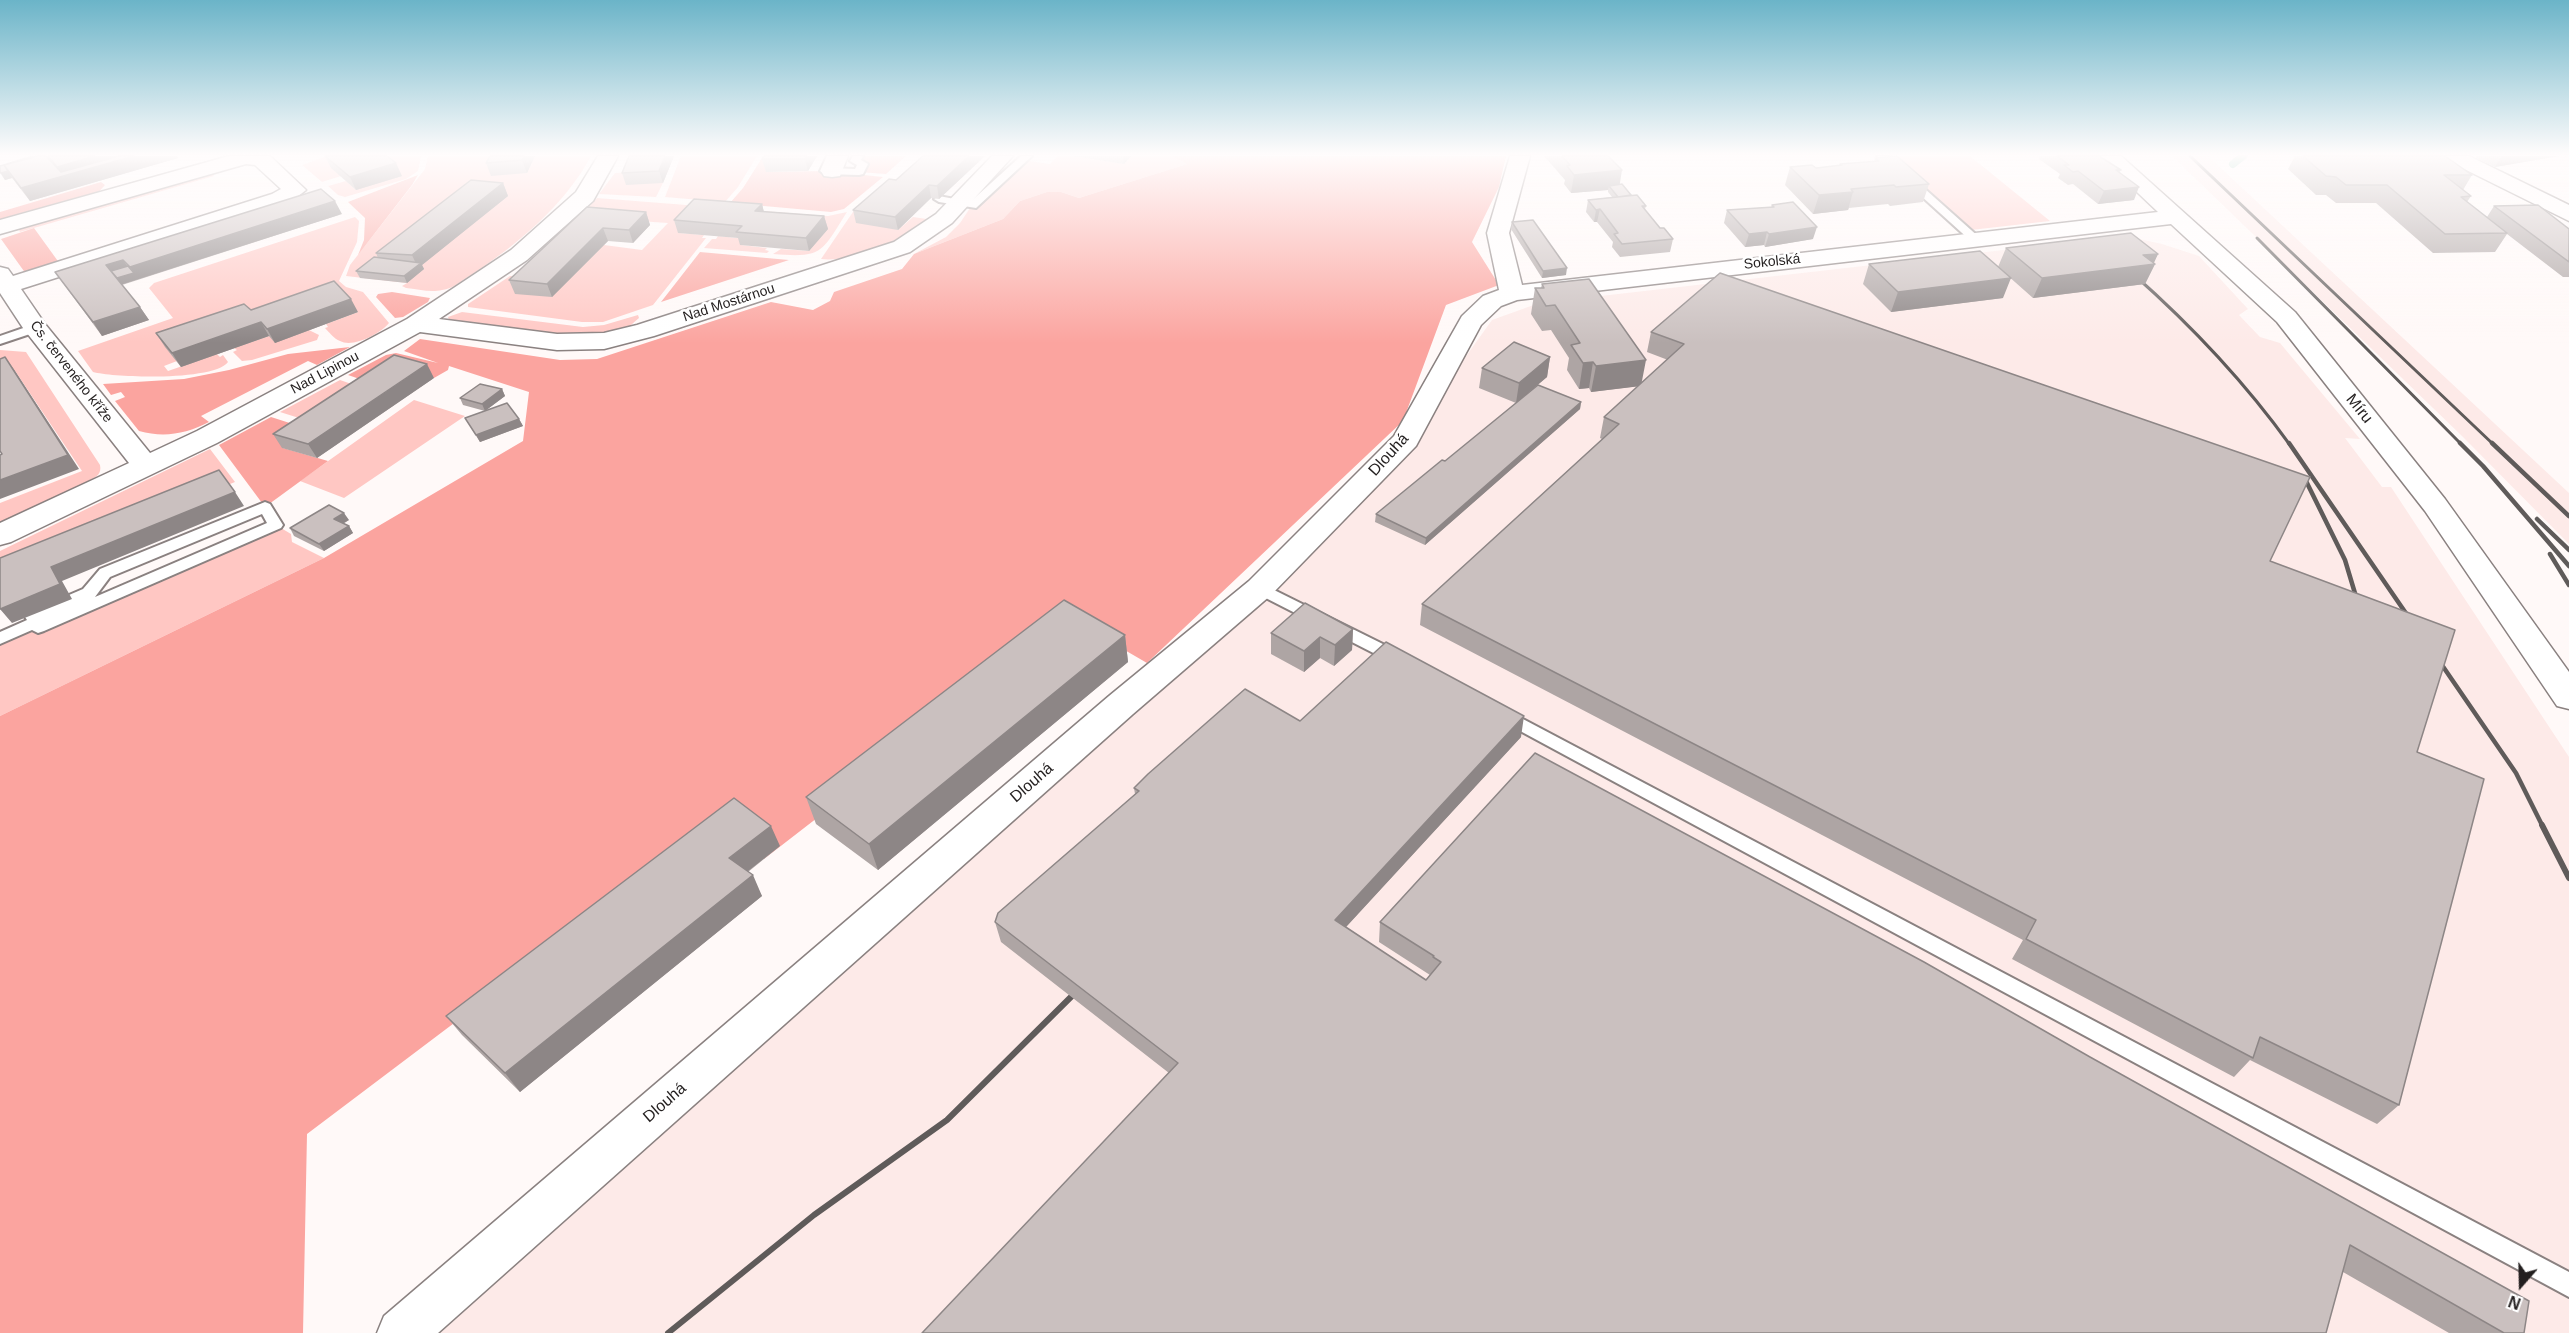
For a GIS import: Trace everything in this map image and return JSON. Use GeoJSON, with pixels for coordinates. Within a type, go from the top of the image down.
{"type":"FeatureCollection","features":[{"type":"Feature","properties":{"kind":"street"},"geometry":{"type":"LineString","coordinates":[[0,227],[31,218]]}},
{"type":"Feature","properties":{"kind":"street"},"geometry":{"type":"LineString","coordinates":[[4,280],[215,218]]}},
{"type":"Feature","properties":{"kind":"street","name":"Nad Lipinou"},"geometry":{"type":"LineString","coordinates":[[0,535],[207,437],[416,324],[519,255],[560,218]]}},
{"type":"Feature","properties":{"kind":"street","name":"Nad Mostárnou"},"geometry":{"type":"LineString","coordinates":[[416,324],[557,342],[604,341],[645,331],[902,247],[920,239],[937,218]]}},
{"type":"Feature","properties":{"kind":"street"},"geometry":{"type":"LineString","coordinates":[[1502,218],[1498,233],[1512,292]]}},
{"type":"Feature","properties":{"kind":"street","name":"Sokolská"},"geometry":{"type":"LineString","coordinates":[[1512,292],[2165,218]]}},
{"type":"Feature","properties":{"kind":"street","name":"Míru"},"geometry":{"type":"LineString","coordinates":[[2176,218],[2286,318],[2435,505],[2569,697]]}},
{"type":"Feature","properties":{"kind":"street","name":"Čs. červeného kříže"},"geometry":{"type":"LineString","coordinates":[[4,280],[35,328],[146,466]]}},
{"type":"Feature","properties":{"kind":"street","name":"Dlouhá"},"geometry":{"type":"LineString","coordinates":[[401,1333],[1112,713],[1260,588],[1406,440],[1471,321],[1492,301],[1512,292]]}},
{"type":"Feature","properties":{"kind":"lane"},"geometry":{"type":"LineString","coordinates":[[1952,218],[1976,240]]}},
{"type":"Feature","properties":{"kind":"lane"},"geometry":{"type":"LineString","coordinates":[[0,340],[35,328]]}},
{"type":"Feature","properties":{"kind":"lane"},"geometry":{"type":"LineString","coordinates":[[265,507],[276,525],[38,627],[36,623],[33,617],[89,593],[105,573],[261,508],[265,507]]}},
{"type":"Feature","properties":{"kind":"lane"},"geometry":{"type":"LineString","coordinates":[[0,639],[270,518]]}},
{"type":"Feature","properties":{"kind":"lane"},"geometry":{"type":"LineString","coordinates":[[1260,588],[1421,670]]}},
{"type":"Feature","properties":{"kind":"lane"},"geometry":{"type":"LineString","coordinates":[[1484,704],[2569,1286]]}},
{"type":"Feature","properties":{"kind":"shaded area"},"geometry":{"type":"Polygon","coordinates":[[[0,218],[19,218],[0,224],[0,218]]]}},
{"type":"Feature","properties":{"kind":"shaded area"},"geometry":{"type":"Polygon","coordinates":[[[53,218],[68,218],[20,232],[18,228],[53,218]]]}},
{"type":"Feature","properties":{"kind":"shaded area"},"geometry":{"type":"Polygon","coordinates":[[[356,218],[359,221],[357,242],[339,281],[346,287],[363,292],[389,323],[366,339],[352,343],[336,339],[325,328],[328,327],[326,324],[358,312],[166,347],[177,361],[164,366],[168,371],[217,354],[220,357],[223,355],[228,362],[219,368],[204,372],[185,375],[122,376],[93,372],[78,351],[173,318],[149,288],[154,283],[356,218]]]}},
{"type":"Feature","properties":{"kind":"shaded area"},"geometry":{"type":"Polygon","coordinates":[[[365,218],[386,218],[358,255],[364,240],[365,218]]]}},
{"type":"Feature","properties":{"kind":"shaded area"},"geometry":{"type":"Polygon","coordinates":[[[387,218],[543,218],[506,251],[454,286],[438,291],[402,286],[407,283],[346,276],[350,265],[387,218]]]}},
{"type":"Feature","properties":{"kind":"shaded area"},"geometry":{"type":"Polygon","coordinates":[[[597,218],[843,218],[832,236],[819,250],[802,255],[773,254],[781,249],[809,251],[827,229],[679,233],[704,235],[702,238],[706,238],[653,305],[603,322],[582,322],[468,307],[468,304],[510,276],[531,278],[604,245],[642,250],[668,223],[597,218]]]}},
{"type":"Feature","properties":{"kind":"shaded area"},"geometry":{"type":"Polygon","coordinates":[[[849,218],[882,218],[898,230],[912,218],[927,219],[892,242],[877,248],[847,257],[821,259],[849,218]]]}},
{"type":"Feature","properties":{"kind":"shaded area"},"geometry":{"type":"Polygon","coordinates":[[[963,218],[1004,218],[914,254],[946,237],[963,218]]]}},
{"type":"Feature","properties":{"kind":"shaded area"},"geometry":{"type":"Polygon","coordinates":[[[1484,218],[1472,242],[1499,285],[1446,305],[1403,421],[1147,663],[1073,620],[764,859],[714,827],[307,1134],[303,1333],[0,1333],[0,716],[324,558],[523,441],[529,392],[449,366],[448,370],[434,378],[401,368],[377,385],[348,375],[386,355],[396,353],[438,363],[404,351],[420,339],[560,360],[597,359],[771,302],[813,310],[830,301],[834,292],[902,269],[914,254],[1003,219],[1484,218]]]}},
{"type":"Feature","properties":{"kind":"shaded area"},"geometry":{"type":"Polygon","coordinates":[[[1958,218],[2047,218],[2050,221],[1971,230],[1958,218]]]}},
{"type":"Feature","properties":{"kind":"shaded area"},"geometry":{"type":"Polygon","coordinates":[[[2236,218],[2275,218],[2569,493],[2569,544],[2462,436],[2236,218]]]}},
{"type":"Feature","properties":{"kind":"shaded area"},"geometry":{"type":"Polygon","coordinates":[[[34,228],[60,264],[26,274],[1,239],[34,228]]]}},
{"type":"Feature","properties":{"kind":"shaded area"},"geometry":{"type":"Polygon","coordinates":[[[718,236],[746,239],[741,245],[767,248],[765,250],[769,251],[767,253],[704,248],[718,236]]]}},
{"type":"Feature","properties":{"kind":"shaded area"},"geometry":{"type":"Polygon","coordinates":[[[2126,236],[2199,256],[2248,309],[2239,315],[2260,337],[2280,343],[2360,439],[2345,438],[2382,487],[2391,487],[2569,757],[2569,1333],[401,1333],[1121,705],[1406,440],[1492,320],[1539,303],[2126,236]]]}},
{"type":"Feature","properties":{"kind":"shaded area"},"geometry":{"type":"Polygon","coordinates":[[[700,252],[789,260],[661,302],[700,252]]]}},
{"type":"Feature","properties":{"kind":"shaded area"},"geometry":{"type":"Polygon","coordinates":[[[392,292],[430,298],[428,302],[403,317],[395,318],[376,297],[378,294],[392,292]]]}},
{"type":"Feature","properties":{"kind":"shaded area"},"geometry":{"type":"Polygon","coordinates":[[[462,312],[583,327],[604,325],[638,315],[639,318],[624,331],[595,338],[461,324],[449,320],[448,317],[462,312]]]}},
{"type":"Feature","properties":{"kind":"shaded area"},"geometry":{"type":"Polygon","coordinates":[[[309,330],[319,335],[317,340],[252,360],[242,361],[233,352],[237,350],[234,348],[269,336],[309,330]]]}},
{"type":"Feature","properties":{"kind":"shaded area"},"geometry":{"type":"Polygon","coordinates":[[[350,347],[317,365],[308,361],[201,416],[209,422],[175,434],[139,431],[115,401],[125,397],[121,392],[111,395],[103,384],[184,379],[288,354],[350,347]]]}},
{"type":"Feature","properties":{"kind":"shaded area"},"geometry":{"type":"Polygon","coordinates":[[[0,350],[26,352],[100,465],[100,471],[89,481],[0,522],[0,503],[82,471],[15,371],[0,376],[0,350]]]}},
{"type":"Feature","properties":{"kind":"shaded area"},"geometry":{"type":"Polygon","coordinates":[[[340,380],[369,390],[318,424],[280,412],[340,380]]]}},
{"type":"Feature","properties":{"kind":"shaded area"},"geometry":{"type":"Polygon","coordinates":[[[414,400],[465,416],[344,498],[300,481],[414,400]]]}},
{"type":"Feature","properties":{"kind":"shaded area"},"geometry":{"type":"Polygon","coordinates":[[[271,417],[299,426],[283,448],[328,461],[265,507],[219,445],[271,417]]]}},
{"type":"Feature","properties":{"kind":"shaded area"},"geometry":{"type":"Polygon","coordinates":[[[210,449],[235,482],[0,577],[0,551],[210,449]]]}},
{"type":"Feature","properties":{"kind":"shaded area"},"geometry":{"type":"Polygon","coordinates":[[[276,525],[291,534],[292,542],[324,558],[0,716],[0,644],[276,525]]]}},
{"type":"Feature","properties":{"kind":"building"},"geometry":{"type":"Polygon","coordinates":[[[227,218],[282,218],[130,267],[123,260],[106,265],[140,307],[93,322],[55,272],[227,218]]]}},
{"type":"Feature","properties":{"kind":"building"},"geometry":{"type":"Polygon","coordinates":[[[421,218],[459,218],[412,255],[376,253],[421,218]]]}},
{"type":"Feature","properties":{"kind":"building"},"geometry":{"type":"Polygon","coordinates":[[[575,218],[640,218],[629,230],[603,228],[547,284],[509,280],[575,218]]]}},
{"type":"Feature","properties":{"kind":"building"},"geometry":{"type":"Polygon","coordinates":[[[822,218],[806,238],[736,232],[742,226],[674,220],[822,218]]]}},
{"type":"Feature","properties":{"kind":"building"},"geometry":{"type":"Polygon","coordinates":[[[1607,218],[1652,218],[1673,239],[1622,244],[1614,234],[1618,233],[1607,218]]]}},
{"type":"Feature","properties":{"kind":"building"},"geometry":{"type":"Polygon","coordinates":[[[1735,218],[1809,218],[1817,227],[1769,234],[1767,232],[1749,234],[1735,218]]]}},
{"type":"Feature","properties":{"kind":"building"},"geometry":{"type":"Polygon","coordinates":[[[2426,218],[2488,218],[2507,233],[2445,234],[2426,218]]]}},
{"type":"Feature","properties":{"kind":"building"},"geometry":{"type":"Polygon","coordinates":[[[2510,218],[2555,218],[2569,229],[2569,262],[2510,218]]]}},
{"type":"Feature","properties":{"kind":"building"},"geometry":{"type":"Polygon","coordinates":[[[1533,220],[1567,268],[1543,271],[1512,222],[1533,220]]]}},
{"type":"Feature","properties":{"kind":"building"},"geometry":{"type":"Polygon","coordinates":[[[2131,233],[2158,254],[2143,255],[2155,264],[2042,278],[2006,248],[2131,233]]]}},
{"type":"Feature","properties":{"kind":"building"},"geometry":{"type":"Polygon","coordinates":[[[1980,251],[2011,278],[1898,292],[1869,264],[1980,251]]]}},
{"type":"Feature","properties":{"kind":"building"},"geometry":{"type":"Polygon","coordinates":[[[374,257],[421,263],[404,276],[356,271],[374,257]]]}},
{"type":"Feature","properties":{"kind":"building"},"geometry":{"type":"Polygon","coordinates":[[[128,266],[134,273],[117,278],[111,271],[128,266]]]}},
{"type":"Feature","properties":{"kind":"building"},"geometry":{"type":"Polygon","coordinates":[[[1720,273],[2310,477],[2270,561],[2455,630],[2417,752],[2484,779],[2399,1105],[2260,1037],[2253,1058],[2026,939],[2036,920],[1422,604],[1619,424],[1604,417],[1684,344],[1651,332],[1720,273]]]}},
{"type":"Feature","properties":{"kind":"building"},"geometry":{"type":"Polygon","coordinates":[[[1589,279],[1646,360],[1596,366],[1593,362],[1583,363],[1571,345],[1580,343],[1555,305],[1546,306],[1535,288],[1544,288],[1542,284],[1589,279]]]}},
{"type":"Feature","properties":{"kind":"building"},"geometry":{"type":"Polygon","coordinates":[[[334,281],[351,299],[267,329],[261,322],[172,353],[156,333],[244,304],[251,310],[334,281]]]}},
{"type":"Feature","properties":{"kind":"building"},"geometry":{"type":"Polygon","coordinates":[[[1514,342],[1550,357],[1519,383],[1482,368],[1514,342]]]}},
{"type":"Feature","properties":{"kind":"building"},"geometry":{"type":"Polygon","coordinates":[[[394,355],[427,364],[308,444],[273,434],[394,355]]]}},
{"type":"Feature","properties":{"kind":"building"},"geometry":{"type":"Polygon","coordinates":[[[5,357],[68,455],[0,480],[0,455],[2,454],[0,451],[0,359],[5,357]]]}},
{"type":"Feature","properties":{"kind":"building"},"geometry":{"type":"Polygon","coordinates":[[[480,384],[502,389],[482,404],[460,398],[480,384]]]}},
{"type":"Feature","properties":{"kind":"building"},"geometry":{"type":"Polygon","coordinates":[[[1538,385],[1581,402],[1426,538],[1376,514],[1442,460],[1445,461],[1538,385]]]}},
{"type":"Feature","properties":{"kind":"building"},"geometry":{"type":"Polygon","coordinates":[[[507,403],[519,419],[476,435],[465,418],[507,403]]]}},
{"type":"Feature","properties":{"kind":"building"},"geometry":{"type":"Polygon","coordinates":[[[219,470],[235,492],[51,567],[60,584],[0,609],[0,558],[219,470]]]}},
{"type":"Feature","properties":{"kind":"building"},"geometry":{"type":"Polygon","coordinates":[[[329,505],[344,513],[334,519],[349,526],[319,544],[290,528],[329,505]]]}},
{"type":"Feature","properties":{"kind":"building"},"geometry":{"type":"Polygon","coordinates":[[[1064,600],[1125,635],[869,844],[806,797],[1064,600]]]}},
{"type":"Feature","properties":{"kind":"building"},"geometry":{"type":"Polygon","coordinates":[[[1305,603],[1353,629],[1335,645],[1320,637],[1304,651],[1271,633],[1305,603]]]}},
{"type":"Feature","properties":{"kind":"building"},"geometry":{"type":"Polygon","coordinates":[[[1386,642],[1524,716],[1335,920],[1426,980],[1441,962],[1380,922],[1535,753],[1924,962],[2529,1301],[2524,1333],[2504,1333],[2350,1245],[2326,1333],[922,1333],[1178,1063],[995,922],[998,913],[1139,791],[1134,788],[1148,774],[1245,689],[1300,721],[1386,642]]]}},
{"type":"Feature","properties":{"kind":"building"},"geometry":{"type":"Polygon","coordinates":[[[734,798],[771,826],[729,858],[753,875],[505,1073],[446,1016],[734,798]]]}},
{"type":"Feature","properties":{"kind":"railway"},"geometry":{"type":"LineString","coordinates":[[2255,218],[2494,445]]}},
{"type":"Feature","properties":{"kind":"railway"},"geometry":{"type":"LineString","coordinates":[[2257,238],[2462,445]]}},
{"type":"Feature","properties":{"kind":"railway"},"geometry":{"type":"LineString","coordinates":[[2132,273],[2216,354],[2290,445]]}},
{"type":"Feature","properties":{"kind":"railway"},"geometry":{"type":"LineString","coordinates":[[2289,443],[2414,625]]}},
{"type":"Feature","properties":{"kind":"railway"},"geometry":{"type":"LineString","coordinates":[[2492,443],[2569,516]]}},
{"type":"Feature","properties":{"kind":"railway"},"geometry":{"type":"LineString","coordinates":[[2462,445],[2483,466],[2569,566]]}},
{"type":"Feature","properties":{"kind":"railway"},"geometry":{"type":"LineString","coordinates":[[2306,481],[2345,560],[2360,610]]}},
{"type":"Feature","properties":{"kind":"railway"},"geometry":{"type":"LineString","coordinates":[[2537,519],[2569,550]]}},
{"type":"Feature","properties":{"kind":"railway"},"geometry":{"type":"LineString","coordinates":[[2550,554],[2569,585]]}},
{"type":"Feature","properties":{"kind":"railway"},"geometry":{"type":"LineString","coordinates":[[2433,652],[2516,773],[2542,825]]}},
{"type":"Feature","properties":{"kind":"railway"},"geometry":{"type":"LineString","coordinates":[[2542,825],[2569,878]]}},
{"type":"Feature","properties":{"kind":"railway"},"geometry":{"type":"LineString","coordinates":[[668,1333],[814,1215],[947,1120],[1083,985]]}}]}
